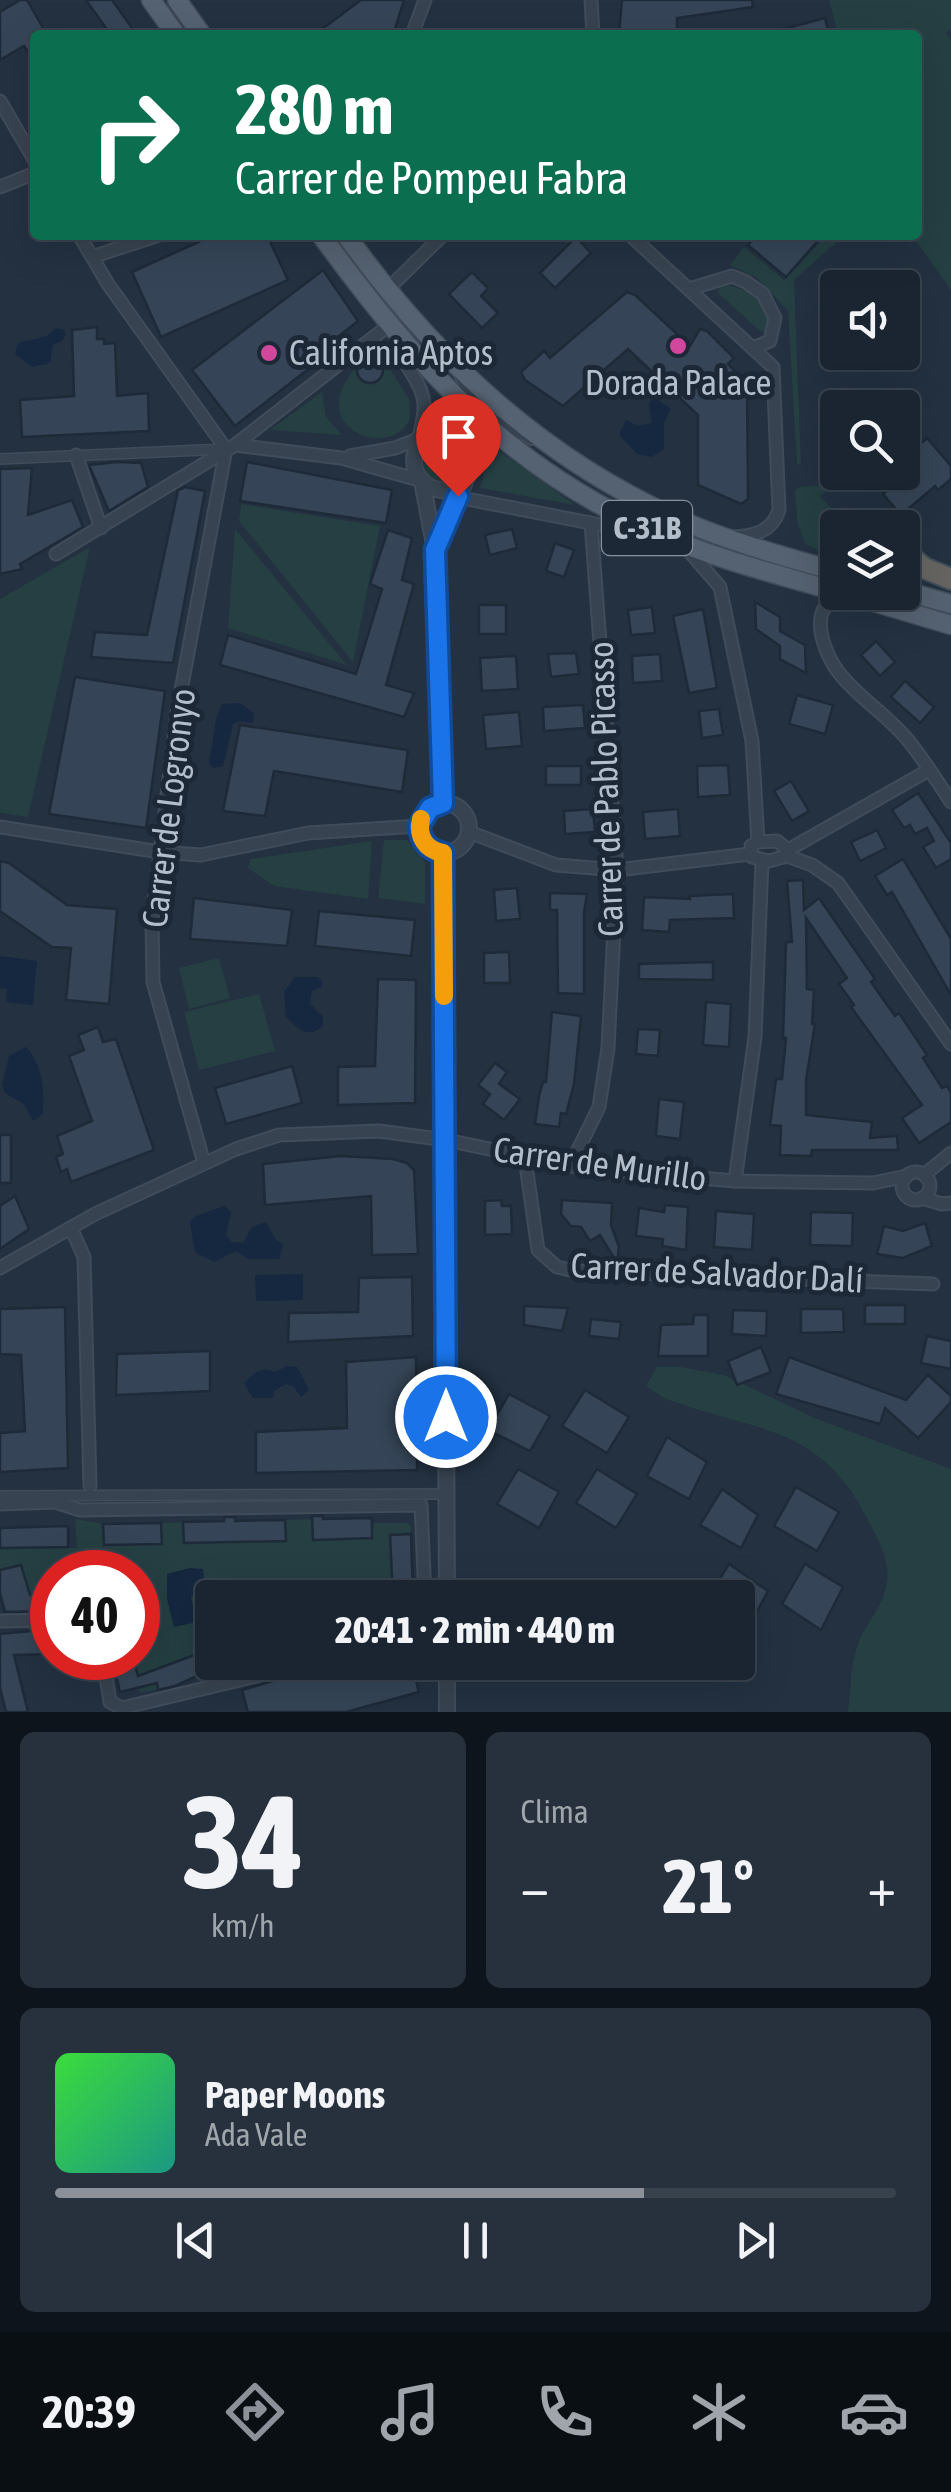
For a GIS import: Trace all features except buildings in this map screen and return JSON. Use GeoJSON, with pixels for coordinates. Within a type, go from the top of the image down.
{"type":"FeatureCollection","features":[{"type":"Feature","properties":{"kind":"highway"},"geometry":{"type":"LineString","coordinates":[[920,565],[951,579]]}},
{"type":"Feature","properties":{"kind":"main road"},"geometry":{"type":"LineString","coordinates":[[151,0],[172,30]]}},
{"type":"Feature","properties":{"kind":"main road"},"geometry":{"type":"LineString","coordinates":[[177,0],[198,30]]}},
{"type":"Feature","properties":{"kind":"main road","name":"C-31B"},"geometry":{"type":"LineString","coordinates":[[325,240],[393,331],[479,420],[529,460],[588,498],[670,539],[820,586]]}},
{"type":"Feature","properties":{"kind":"main road","name":"C-31B"},"geometry":{"type":"LineString","coordinates":[[350,240],[386,290],[462,374],[554,450],[639,500],[728,538],[820,566]]}},
{"type":"Feature","properties":{"kind":"main road"},"geometry":{"type":"LineString","coordinates":[[920,595],[951,604]]}},
{"type":"Feature","properties":{"kind":"main road","name":"C-31B"},"geometry":{"type":"LineString","coordinates":[[899,610],[951,625]]}},
{"type":"Feature","properties":{"kind":"street"},"geometry":{"type":"LineString","coordinates":[[414,30],[426,0]]}},
{"type":"Feature","properties":{"kind":"street"},"geometry":{"type":"LineString","coordinates":[[591,0],[593,30]]}},
{"type":"Feature","properties":{"kind":"street"},"geometry":{"type":"LineString","coordinates":[[0,101],[30,152]]}},
{"type":"Feature","properties":{"kind":"street"},"geometry":{"type":"LineString","coordinates":[[0,187],[30,175]]}},
{"type":"Feature","properties":{"kind":"street"},"geometry":{"type":"LineString","coordinates":[[82,240],[230,447]]}},
{"type":"Feature","properties":{"kind":"street"},"geometry":{"type":"LineString","coordinates":[[92,257],[144,240]]}},
{"type":"Feature","properties":{"kind":"street"},"geometry":{"type":"LineString","coordinates":[[386,290],[438,240]]}},
{"type":"Feature","properties":{"kind":"street"},"geometry":{"type":"LineString","coordinates":[[635,240],[772,366],[776,519],[755,536],[728,538]]}},
{"type":"Feature","properties":{"kind":"street"},"geometry":{"type":"LineString","coordinates":[[689,289],[732,276],[763,294],[775,318],[770,341],[753,348]]}},
{"type":"Feature","properties":{"kind":"street"},"geometry":{"type":"LineString","coordinates":[[56,554],[230,447],[393,331],[398,353],[415,380],[425,407],[424,439],[414,468],[429,485],[435,550],[443,803]]}},
{"type":"Feature","properties":{"kind":"street"},"geometry":{"type":"LineString","coordinates":[[435,550],[470,470],[479,420],[462,374]]}},
{"type":"Feature","properties":{"kind":"street"},"geometry":{"type":"LineString","coordinates":[[341,458],[395,448],[479,420],[505,424],[554,450]]}},
{"type":"Feature","properties":{"kind":"street"},"geometry":{"type":"LineString","coordinates":[[424,439],[454,433],[472,454],[470,470],[454,488],[429,485]]}},
{"type":"Feature","properties":{"kind":"street"},"geometry":{"type":"LineString","coordinates":[[0,459],[230,447],[341,458],[458,496],[670,539],[700,560],[720,588],[752,741],[758,842]]}},
{"type":"Feature","properties":{"kind":"street","name":"Carrer de Logronyo"},"geometry":{"type":"LineString","coordinates":[[204,1163],[153,982],[152,920],[177,712],[230,447]]}},
{"type":"Feature","properties":{"kind":"street"},"geometry":{"type":"LineString","coordinates":[[76,455],[100,528]]}},
{"type":"Feature","properties":{"kind":"street","name":"Carrer de Pablo Picasso"},"geometry":{"type":"LineString","coordinates":[[570,1166],[599,1107],[608,1048],[616,870],[591,523]]}},
{"type":"Feature","properties":{"kind":"street"},"geometry":{"type":"LineString","coordinates":[[821,610],[820,630],[837,672],[908,740],[951,802]]}},
{"type":"Feature","properties":{"kind":"street"},"geometry":{"type":"LineString","coordinates":[[469,832],[556,865],[616,870],[788,853],[928,770]]}},
{"type":"Feature","properties":{"kind":"street"},"geometry":{"type":"LineString","coordinates":[[443,803],[463,812],[469,832],[460,848],[443,853],[435,852],[423,841],[419,826],[430,808],[443,803]]}},
{"type":"Feature","properties":{"kind":"street"},"geometry":{"type":"LineString","coordinates":[[0,828],[201,855],[308,833],[419,826]]}},
{"type":"Feature","properties":{"kind":"street"},"geometry":{"type":"LineString","coordinates":[[735,1180],[755,1037],[756,857],[751,846],[777,840],[788,853],[838,883],[951,1044]]}},
{"type":"Feature","properties":{"kind":"street"},"geometry":{"type":"LineString","coordinates":[[443,853],[447,1580]]}},
{"type":"Feature","properties":{"kind":"street","name":"Carrer de Murillo"},"geometry":{"type":"LineString","coordinates":[[0,1268],[70,1228],[204,1163],[279,1135],[380,1131],[446,1140],[570,1166],[735,1180],[873,1183],[913,1173],[925,1187],[909,1198],[903,1191],[873,1183]]}},
{"type":"Feature","properties":{"kind":"street"},"geometry":{"type":"LineString","coordinates":[[950,1202],[942,1204],[925,1187],[951,1154]]}},
{"type":"Feature","properties":{"kind":"street","name":"Carrer de Salvador Dalí"},"geometry":{"type":"LineString","coordinates":[[525,1158],[538,1250],[557,1267],[575,1271],[934,1284]]}},
{"type":"Feature","properties":{"kind":"street"},"geometry":{"type":"LineString","coordinates":[[903,1191],[906,1176]]}},
{"type":"Feature","properties":{"kind":"street"},"geometry":{"type":"LineString","coordinates":[[70,1228],[84,1257],[90,1486]]}},
{"type":"Feature","properties":{"kind":"street"},"geometry":{"type":"LineString","coordinates":[[0,1496],[446,1499]]}},
{"type":"Feature","properties":{"kind":"street"},"geometry":{"type":"LineString","coordinates":[[0,1504],[56,1502],[80,1510],[421,1504],[446,1499]]}},
{"type":"Feature","properties":{"kind":"street"},"geometry":{"type":"LineString","coordinates":[[421,1504],[424,1580]]}},
{"type":"Feature","properties":{"kind":"street"},"geometry":{"type":"LineString","coordinates":[[0,1620],[30,1620]]}},
{"type":"Feature","properties":{"kind":"street"},"geometry":{"type":"LineString","coordinates":[[106,1680],[110,1702],[122,1708],[239,1680]]}},
{"type":"Feature","properties":{"kind":"street"},"geometry":{"type":"LineString","coordinates":[[430,1712],[447,1710],[447,1680]]}},
{"type":"Feature","properties":{"kind":"green space"},"geometry":{"type":"Polygon","coordinates":[[[829,0],[951,0],[951,29],[946,33],[951,40],[951,290],[916,240],[922,240],[922,30],[837,30],[829,0]]]}},
{"type":"Feature","properties":{"kind":"green space"},"geometry":{"type":"Polygon","coordinates":[[[822,240],[839,240],[794,280],[801,464],[797,465],[788,311],[757,278],[730,265],[744,247],[784,280],[822,240]]]}},
{"type":"Feature","properties":{"kind":"green space"},"geometry":{"type":"Polygon","coordinates":[[[723,285],[756,298],[766,312],[766,331],[760,331],[718,293],[723,285]]]}},
{"type":"Feature","properties":{"kind":"green space"},"geometry":{"type":"Polygon","coordinates":[[[377,349],[409,399],[410,419],[398,433],[382,438],[365,436],[350,428],[341,414],[340,396],[351,374],[377,349]]]}},
{"type":"Feature","properties":{"kind":"green space"},"geometry":{"type":"Polygon","coordinates":[[[322,392],[326,417],[342,435],[270,430],[322,392]]]}},
{"type":"Feature","properties":{"kind":"green space"},"geometry":{"type":"Polygon","coordinates":[[[444,440],[459,446],[465,461],[459,476],[444,482],[429,476],[423,461],[429,446],[444,440]]]}},
{"type":"Feature","properties":{"kind":"green space"},"geometry":{"type":"Polygon","coordinates":[[[492,446],[575,505],[480,488],[492,446]]]}},
{"type":"Feature","properties":{"kind":"green space"},"geometry":{"type":"Polygon","coordinates":[[[820,486],[820,490],[827,490],[820,496],[833,510],[820,510],[820,551],[805,544],[797,521],[795,491],[799,487],[820,486]]]}},
{"type":"Feature","properties":{"kind":"green space"},"geometry":{"type":"Polygon","coordinates":[[[241,504],[380,526],[353,662],[239,521],[241,504]]]}},
{"type":"Feature","properties":{"kind":"green space"},"geometry":{"type":"Polygon","coordinates":[[[235,529],[347,665],[228,628],[235,529]]]}},
{"type":"Feature","properties":{"kind":"green space"},"geometry":{"type":"Polygon","coordinates":[[[90,547],[28,817],[0,813],[0,599],[90,547]]]}},
{"type":"Feature","properties":{"kind":"green space"},"geometry":{"type":"Polygon","coordinates":[[[384,840],[407,840],[425,862],[425,904],[378,898],[384,840]]]}},
{"type":"Feature","properties":{"kind":"green space"},"geometry":{"type":"Polygon","coordinates":[[[372,841],[368,899],[274,886],[248,868],[250,859],[372,841]]]}},
{"type":"Feature","properties":{"kind":"green space"},"geometry":{"type":"Polygon","coordinates":[[[219,958],[230,998],[189,1009],[179,968],[219,958]]]}},
{"type":"Feature","properties":{"kind":"green space"},"geometry":{"type":"Polygon","coordinates":[[[259,994],[275,1051],[199,1070],[184,1012],[259,994]]]}},
{"type":"Feature","properties":{"kind":"green space"},"geometry":{"type":"Polygon","coordinates":[[[657,1367],[724,1375],[817,1419],[951,1469],[951,1712],[848,1712],[855,1652],[882,1599],[888,1574],[870,1524],[851,1491],[830,1466],[807,1449],[756,1426],[664,1398],[646,1386],[657,1367]]]}},
{"type":"Feature","properties":{"kind":"green space"},"geometry":{"type":"Polygon","coordinates":[[[75,1519],[103,1524],[104,1545],[162,1543],[161,1523],[183,1522],[184,1543],[285,1541],[285,1520],[312,1519],[313,1540],[372,1538],[372,1523],[411,1526],[411,1534],[390,1535],[392,1580],[195,1580],[195,1653],[160,1669],[160,1550],[30,1550],[30,1595],[21,1565],[0,1570],[0,1548],[77,1548],[75,1519]]]}},
{"type":"Feature","properties":{"kind":"green space"},"geometry":{"type":"Polygon","coordinates":[[[137,1680],[156,1680],[158,1689],[140,1693],[137,1680]]]}},
{"type":"Feature","properties":{"kind":"water"},"geometry":{"type":"Polygon","coordinates":[[[56,328],[66,335],[53,344],[50,363],[32,367],[15,354],[18,343],[47,336],[56,328]]]}},
{"type":"Feature","properties":{"kind":"water"},"geometry":{"type":"Polygon","coordinates":[[[654,397],[671,409],[664,423],[664,449],[652,457],[637,454],[619,435],[626,420],[638,426],[652,423],[649,403],[654,397]]]}},
{"type":"Feature","properties":{"kind":"water"},"geometry":{"type":"Polygon","coordinates":[[[240,703],[254,713],[253,723],[233,724],[223,766],[214,768],[209,764],[222,704],[240,703]]]}},
{"type":"Feature","properties":{"kind":"water"},"geometry":{"type":"Polygon","coordinates":[[[0,956],[37,961],[33,1005],[6,1002],[7,989],[0,988],[0,956]]]}},
{"type":"Feature","properties":{"kind":"water"},"geometry":{"type":"Polygon","coordinates":[[[295,977],[318,977],[322,981],[322,987],[312,991],[310,1004],[323,1017],[323,1026],[318,1030],[303,1031],[286,1016],[284,992],[295,977]]]}},
{"type":"Feature","properties":{"kind":"water"},"geometry":{"type":"Polygon","coordinates":[[[26,1047],[36,1061],[43,1087],[43,1114],[33,1121],[24,1104],[5,1093],[2,1085],[9,1056],[26,1047]]]}},
{"type":"Feature","properties":{"kind":"water"},"geometry":{"type":"Polygon","coordinates":[[[224,1206],[231,1212],[226,1236],[232,1242],[243,1243],[252,1227],[266,1222],[276,1240],[283,1244],[279,1259],[248,1259],[236,1251],[214,1262],[195,1252],[190,1222],[224,1206]]]}},
{"type":"Feature","properties":{"kind":"water"},"geometry":{"type":"Polygon","coordinates":[[[303,1274],[303,1300],[256,1301],[255,1275],[303,1274]]]}},
{"type":"Feature","properties":{"kind":"water"},"geometry":{"type":"Polygon","coordinates":[[[297,1367],[309,1390],[301,1397],[286,1384],[274,1391],[273,1398],[253,1398],[244,1383],[251,1376],[297,1367]]]}},
{"type":"Feature","properties":{"kind":"water"},"geometry":{"type":"Polygon","coordinates":[[[203,1569],[204,1580],[195,1580],[195,1594],[191,1597],[195,1622],[174,1627],[167,1599],[167,1574],[203,1569]]]}},
{"type":"Feature","properties":{"kind":"slow traffic"},"geometry":{"type":"LineString","coordinates":[[421,819],[423,841],[435,852],[443,853],[444,996]]}},
{"type":"Feature","properties":{"kind":"place","name":"Dorada Palace"},"geometry":{"type":"Point","coordinates":[678,346]}},
{"type":"Feature","properties":{"kind":"place","name":"California Aptos"},"geometry":{"type":"Point","coordinates":[269,353]}},
{"type":"Feature","properties":{"kind":"route"},"geometry":{"type":"LineString","coordinates":[[446,1417],[443,853],[428,847],[419,826],[424,813],[443,803],[435,550],[458,496]]}}]}
